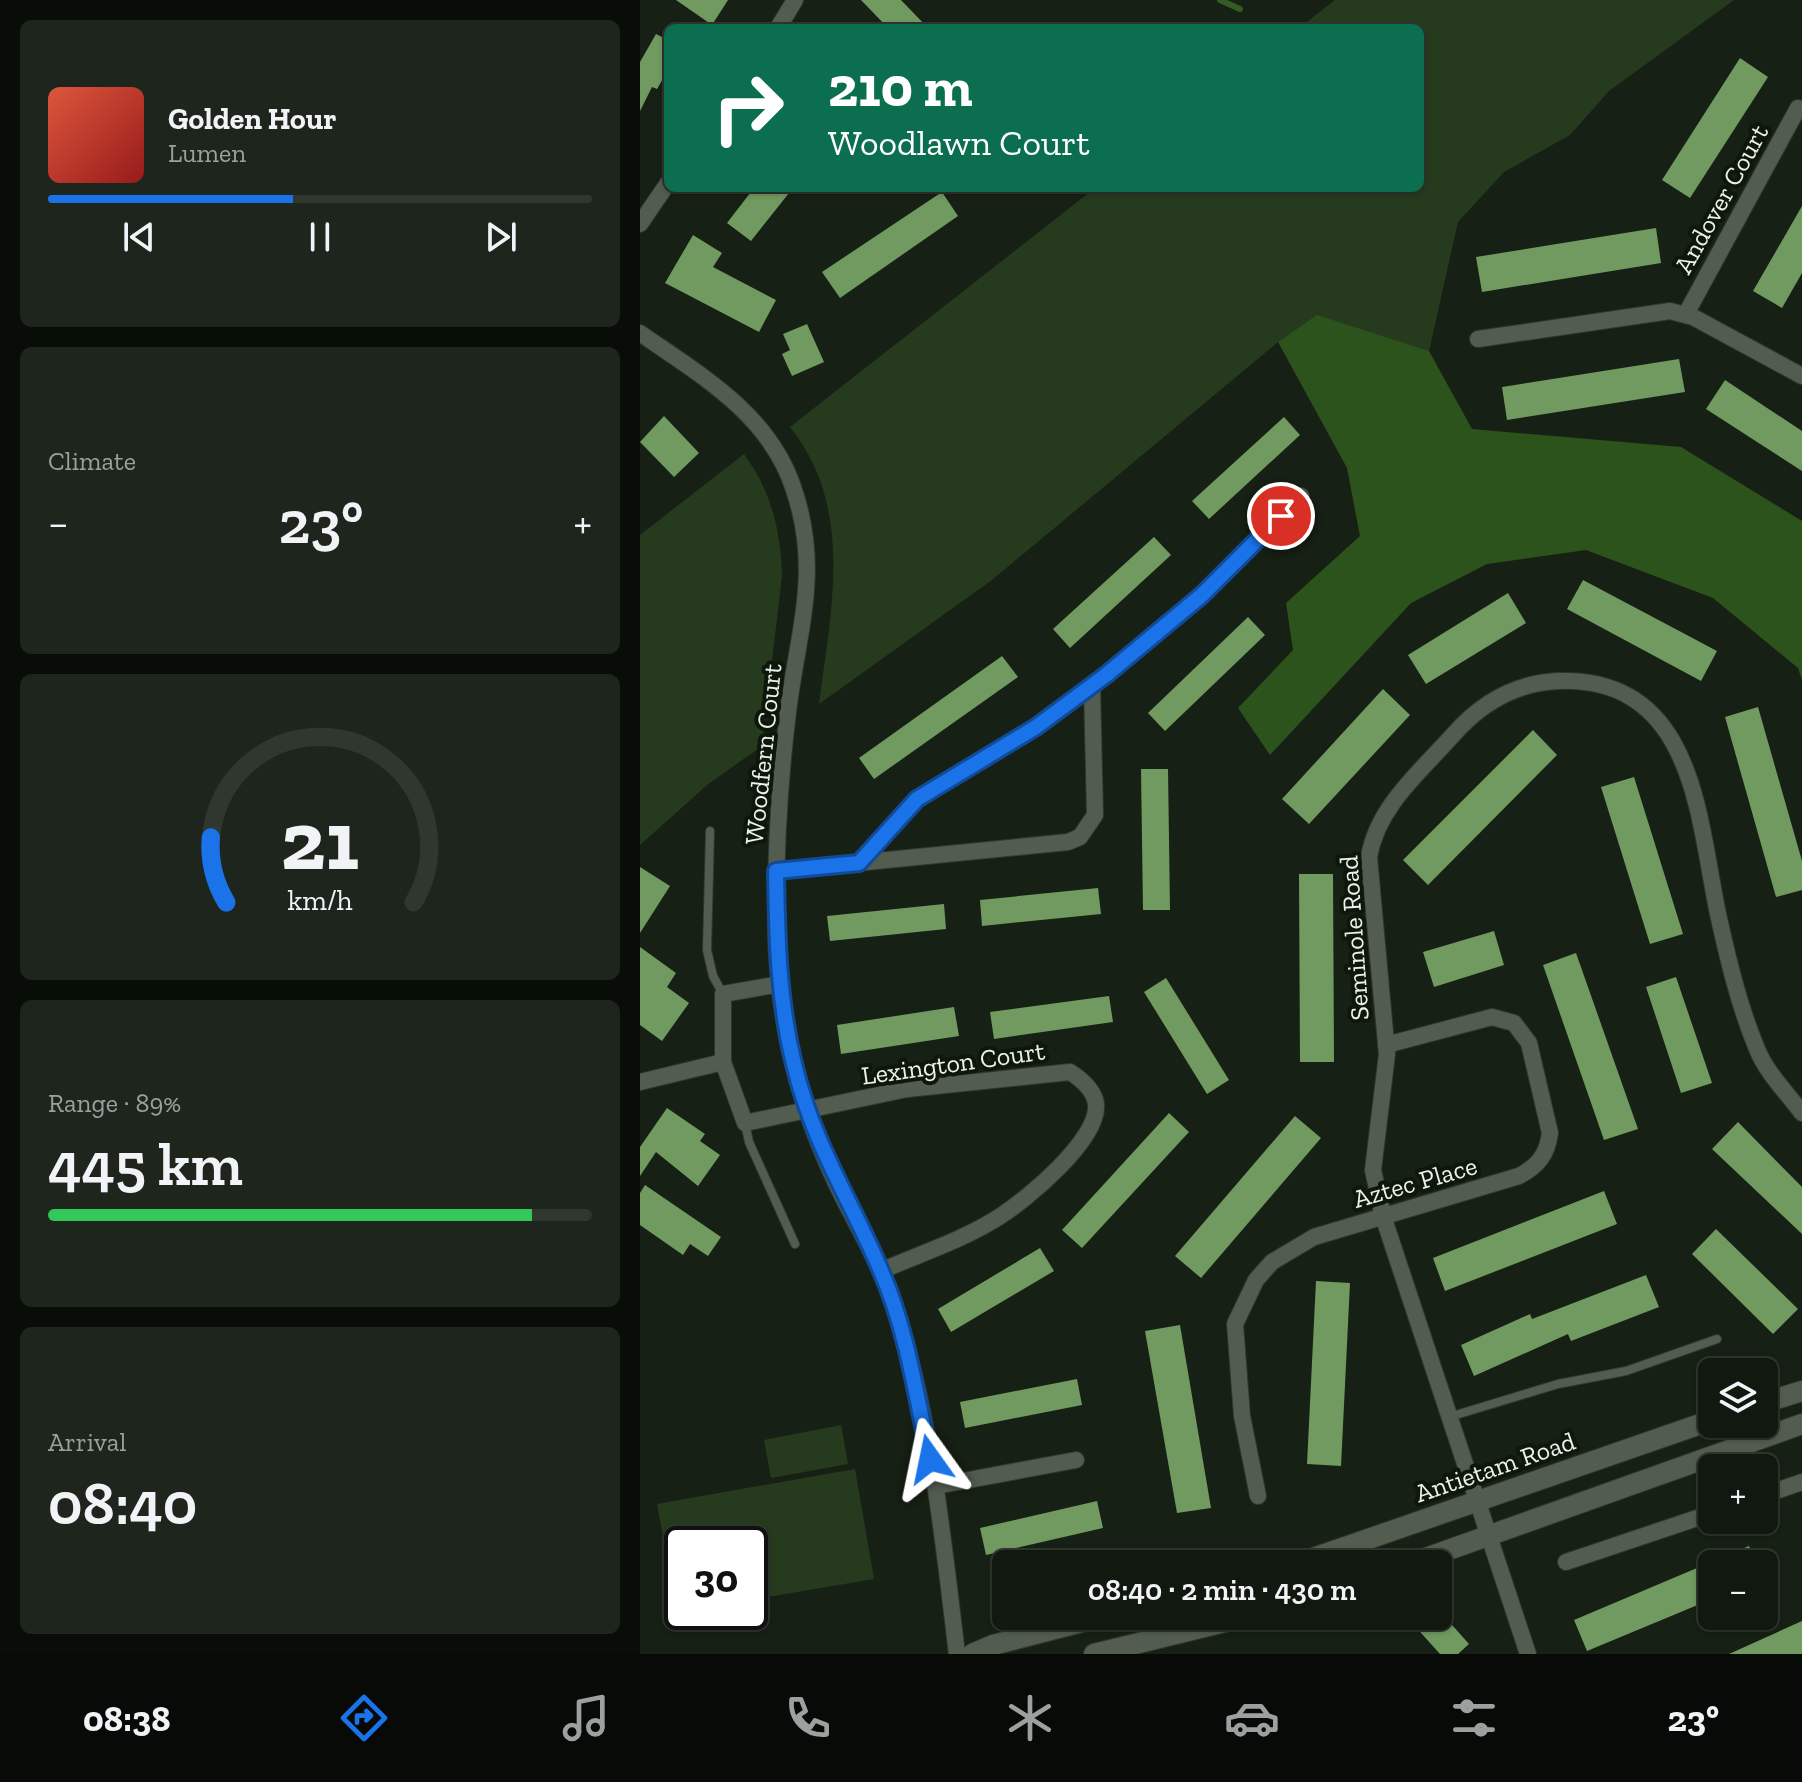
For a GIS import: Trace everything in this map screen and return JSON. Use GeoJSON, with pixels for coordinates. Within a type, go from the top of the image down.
{"type":"FeatureCollection","features":[{"type":"Feature","properties":{"kind":"street"},"geometry":{"type":"LineString","coordinates":[[780,24],[795,0]]}},
{"type":"Feature","properties":{"kind":"street","name":"Andover Court"},"geometry":{"type":"LineString","coordinates":[[1686,314],[1798,108]]}},
{"type":"Feature","properties":{"kind":"street"},"geometry":{"type":"LineString","coordinates":[[640,224],[664,189]]}},
{"type":"Feature","properties":{"kind":"street"},"geometry":{"type":"LineString","coordinates":[[1478,339],[1670,311],[1686,314],[1802,376]]}},
{"type":"Feature","properties":{"kind":"street","name":"Woodfern Court"},"geometry":{"type":"LineString","coordinates":[[640,333],[717,387],[760,427],[792,483],[803,521],[808,559],[806,613],[789,708],[776,871],[780,984],[791,1052],[807,1110],[836,1184],[881,1271],[907,1351],[936,1486],[957,1654]]}},
{"type":"Feature","properties":{"kind":"street"},"geometry":{"type":"LineString","coordinates":[[859,863],[917,799],[1036,727],[1092,686],[1202,595],[1301,496]]}},
{"type":"Feature","properties":{"kind":"street","name":"Seminole Road"},"geometry":{"type":"LineString","coordinates":[[1528,1654],[1487,1538],[1383,1216],[1373,1170],[1386,1045],[1369,857],[1380,819],[1482,707],[1526,685],[1571,681],[1591,683],[1637,702],[1673,742],[1688,769],[1698,798],[1725,941],[1758,1051],[1802,1113]]}},
{"type":"Feature","properties":{"kind":"street"},"geometry":{"type":"LineString","coordinates":[[776,871],[1068,842],[1080,837],[1095,815],[1092,686]]}},
{"type":"Feature","properties":{"kind":"street"},"geometry":{"type":"LineString","coordinates":[[745,1123],[723,1062],[723,994],[780,984]]}},
{"type":"Feature","properties":{"kind":"street","name":"Aztec Place"},"geometry":{"type":"LineString","coordinates":[[1258,1496],[1238,1382],[1235,1324],[1244,1301],[1264,1271],[1292,1248],[1314,1237],[1519,1176],[1543,1157],[1550,1133],[1529,1043],[1514,1023],[1492,1017],[1386,1045]]}},
{"type":"Feature","properties":{"kind":"street"},"geometry":{"type":"LineString","coordinates":[[640,1082],[723,1062]]}},
{"type":"Feature","properties":{"kind":"street","name":"Lexington Court"},"geometry":{"type":"LineString","coordinates":[[745,1123],[907,1089],[1070,1072],[1092,1092],[1097,1106],[1088,1130],[1054,1172],[1023,1199],[997,1219],[881,1271]]}},
{"type":"Feature","properties":{"kind":"street"},"geometry":{"type":"LineString","coordinates":[[1778,1399],[1802,1391]]}},
{"type":"Feature","properties":{"kind":"street"},"geometry":{"type":"LineString","coordinates":[[1451,1550],[1802,1424]]}},
{"type":"Feature","properties":{"kind":"street","name":"Antietam Road"},"geometry":{"type":"LineString","coordinates":[[1336,1550],[1698,1425]]}},
{"type":"Feature","properties":{"kind":"street"},"geometry":{"type":"LineString","coordinates":[[936,1486],[1076,1460]]}},
{"type":"Feature","properties":{"kind":"street"},"geometry":{"type":"LineString","coordinates":[[1778,1490],[1802,1482]]}},
{"type":"Feature","properties":{"kind":"street"},"geometry":{"type":"LineString","coordinates":[[1566,1562],[1698,1518]]}},
{"type":"Feature","properties":{"kind":"street"},"geometry":{"type":"LineString","coordinates":[[972,1654],[993,1645],[1051,1630]]}},
{"type":"Feature","properties":{"kind":"street"},"geometry":{"type":"LineString","coordinates":[[1094,1654],[1192,1630]]}},
{"type":"Feature","properties":{"kind":"lane"},"geometry":{"type":"LineString","coordinates":[[710,831],[707,950],[713,976],[723,994]]}},
{"type":"Feature","properties":{"kind":"lane"},"geometry":{"type":"LineString","coordinates":[[745,1123],[749,1142],[795,1244]]}},
{"type":"Feature","properties":{"kind":"lane"},"geometry":{"type":"LineString","coordinates":[[1449,1417],[1558,1384],[1626,1371],[1717,1339]]}},
{"type":"Feature","properties":{"kind":"green space"},"geometry":{"type":"Polygon","coordinates":[[[1335,0],[1734,0],[1609,91],[1570,135],[1504,172],[1458,222],[1429,351],[1317,316],[1278,342],[992,580],[819,704],[832,596],[831,525],[824,491],[810,458],[790,427],[1090,192],[1424,192],[1424,24],[1304,24],[1335,0]]]}},
{"type":"Feature","properties":{"kind":"green space"},"geometry":{"type":"Polygon","coordinates":[[[1317,315],[1429,351],[1472,429],[1681,447],[1802,521],[1802,680],[1798,668],[1713,598],[1586,550],[1487,564],[1411,603],[1270,755],[1238,708],[1293,650],[1286,603],[1360,536],[1347,468],[1278,342],[1317,315]]]}},
{"type":"Feature","properties":{"kind":"green space"},"geometry":{"type":"Polygon","coordinates":[[[744,454],[768,497],[777,527],[781,559],[782,576],[762,746],[707,785],[640,845],[640,535],[744,454]]]}},
{"type":"Feature","properties":{"kind":"green space"},"geometry":{"type":"Polygon","coordinates":[[[841,1425],[848,1464],[771,1478],[764,1440],[841,1425]]]}},
{"type":"Feature","properties":{"kind":"green space"},"geometry":{"type":"Polygon","coordinates":[[[855,1469],[874,1579],[768,1597],[768,1526],[664,1526],[664,1542],[657,1504],[855,1469]]]}},
{"type":"Feature","properties":{"kind":"building"},"geometry":{"type":"Polygon","coordinates":[[[676,0],[728,0],[711,24],[676,0]]]}},
{"type":"Feature","properties":{"kind":"building"},"geometry":{"type":"Polygon","coordinates":[[[861,0],[901,0],[924,24],[884,24],[861,0]]]}},
{"type":"Feature","properties":{"kind":"building"},"geometry":{"type":"Polygon","coordinates":[[[656,34],[664,38],[664,77],[657,89],[652,87],[640,111],[640,62],[656,34]]]}},
{"type":"Feature","properties":{"kind":"building"},"geometry":{"type":"Polygon","coordinates":[[[1740,58],[1768,77],[1690,198],[1662,180],[1740,58]]]}},
{"type":"Feature","properties":{"kind":"building"},"geometry":{"type":"Polygon","coordinates":[[[751,192],[790,192],[751,241],[727,223],[751,192]]]}},
{"type":"Feature","properties":{"kind":"building"},"geometry":{"type":"Polygon","coordinates":[[[942,192],[958,216],[840,298],[822,272],[942,192]]]}},
{"type":"Feature","properties":{"kind":"building"},"geometry":{"type":"Polygon","coordinates":[[[1802,206],[1802,273],[1782,308],[1753,291],[1802,206]]]}},
{"type":"Feature","properties":{"kind":"building"},"geometry":{"type":"Polygon","coordinates":[[[1656,228],[1661,263],[1482,292],[1476,257],[1656,228]]]}},
{"type":"Feature","properties":{"kind":"building"},"geometry":{"type":"Polygon","coordinates":[[[693,235],[722,253],[713,267],[776,300],[759,332],[665,283],[693,235]]]}},
{"type":"Feature","properties":{"kind":"building"},"geometry":{"type":"Polygon","coordinates":[[[807,324],[824,362],[792,376],[782,354],[790,350],[783,334],[807,324]]]}},
{"type":"Feature","properties":{"kind":"building"},"geometry":{"type":"Polygon","coordinates":[[[1679,359],[1685,392],[1507,420],[1502,387],[1679,359]]]}},
{"type":"Feature","properties":{"kind":"building"},"geometry":{"type":"Polygon","coordinates":[[[1725,380],[1802,431],[1802,471],[1706,409],[1725,380]]]}},
{"type":"Feature","properties":{"kind":"building"},"geometry":{"type":"Polygon","coordinates":[[[664,416],[699,453],[674,477],[640,442],[664,416]]]}},
{"type":"Feature","properties":{"kind":"building"},"geometry":{"type":"Polygon","coordinates":[[[1284,417],[1300,435],[1209,519],[1192,501],[1284,417]]]}},
{"type":"Feature","properties":{"kind":"building"},"geometry":{"type":"Polygon","coordinates":[[[1154,537],[1171,555],[1070,648],[1053,629],[1154,537]]]}},
{"type":"Feature","properties":{"kind":"building"},"geometry":{"type":"Polygon","coordinates":[[[1583,580],[1717,651],[1701,681],[1567,609],[1583,580]]]}},
{"type":"Feature","properties":{"kind":"building"},"geometry":{"type":"Polygon","coordinates":[[[1508,593],[1526,623],[1426,684],[1408,655],[1508,593]]]}},
{"type":"Feature","properties":{"kind":"building"},"geometry":{"type":"Polygon","coordinates":[[[1248,617],[1265,635],[1165,731],[1148,713],[1248,617]]]}},
{"type":"Feature","properties":{"kind":"building"},"geometry":{"type":"Polygon","coordinates":[[[1002,656],[1018,677],[874,779],[859,758],[1002,656]]]}},
{"type":"Feature","properties":{"kind":"building"},"geometry":{"type":"Polygon","coordinates":[[[1383,689],[1410,715],[1309,824],[1282,799],[1383,689]]]}},
{"type":"Feature","properties":{"kind":"building"},"geometry":{"type":"Polygon","coordinates":[[[1758,707],[1802,861],[1802,890],[1776,897],[1725,717],[1758,707]]]}},
{"type":"Feature","properties":{"kind":"building"},"geometry":{"type":"Polygon","coordinates":[[[1533,730],[1557,755],[1428,885],[1403,860],[1533,730]]]}},
{"type":"Feature","properties":{"kind":"building"},"geometry":{"type":"Polygon","coordinates":[[[1141,769],[1168,769],[1170,910],[1143,910],[1141,769]]]}},
{"type":"Feature","properties":{"kind":"building"},"geometry":{"type":"Polygon","coordinates":[[[1634,777],[1683,934],[1650,944],[1601,787],[1634,777]]]}},
{"type":"Feature","properties":{"kind":"building"},"geometry":{"type":"Polygon","coordinates":[[[640,867],[670,886],[640,933],[640,867]]]}},
{"type":"Feature","properties":{"kind":"building"},"geometry":{"type":"Polygon","coordinates":[[[1299,874],[1333,874],[1334,1062],[1300,1062],[1299,874]]]}},
{"type":"Feature","properties":{"kind":"building"},"geometry":{"type":"Polygon","coordinates":[[[1098,888],[1101,914],[982,926],[980,900],[1098,888]]]}},
{"type":"Feature","properties":{"kind":"building"},"geometry":{"type":"Polygon","coordinates":[[[944,904],[946,929],[830,941],[827,916],[944,904]]]}},
{"type":"Feature","properties":{"kind":"building"},"geometry":{"type":"Polygon","coordinates":[[[1494,931],[1504,965],[1434,987],[1423,952],[1494,931]]]}},
{"type":"Feature","properties":{"kind":"building"},"geometry":{"type":"Polygon","coordinates":[[[640,947],[676,973],[667,987],[689,1003],[662,1041],[640,1025],[640,947]]]}},
{"type":"Feature","properties":{"kind":"building"},"geometry":{"type":"Polygon","coordinates":[[[1576,953],[1638,1129],[1604,1140],[1543,965],[1576,953]]]}},
{"type":"Feature","properties":{"kind":"building"},"geometry":{"type":"Polygon","coordinates":[[[1676,977],[1712,1083],[1681,1093],[1646,987],[1676,977]]]}},
{"type":"Feature","properties":{"kind":"building"},"geometry":{"type":"Polygon","coordinates":[[[1166,978],[1229,1080],[1207,1094],[1144,992],[1166,978]]]}},
{"type":"Feature","properties":{"kind":"building"},"geometry":{"type":"Polygon","coordinates":[[[1109,996],[1113,1022],[994,1039],[990,1012],[1109,996]]]}},
{"type":"Feature","properties":{"kind":"building"},"geometry":{"type":"Polygon","coordinates":[[[954,1007],[959,1036],[841,1054],[837,1025],[954,1007]]]}},
{"type":"Feature","properties":{"kind":"building"},"geometry":{"type":"Polygon","coordinates":[[[667,1108],[705,1134],[700,1141],[720,1155],[698,1186],[656,1152],[640,1176],[640,1147],[667,1108]]]}},
{"type":"Feature","properties":{"kind":"building"},"geometry":{"type":"Polygon","coordinates":[[[1169,1113],[1189,1132],[1082,1248],[1062,1230],[1169,1113]]]}},
{"type":"Feature","properties":{"kind":"building"},"geometry":{"type":"Polygon","coordinates":[[[1295,1116],[1321,1138],[1201,1278],[1175,1256],[1295,1116]]]}},
{"type":"Feature","properties":{"kind":"building"},"geometry":{"type":"Polygon","coordinates":[[[1738,1122],[1802,1187],[1802,1234],[1712,1149],[1738,1122]]]}},
{"type":"Feature","properties":{"kind":"building"},"geometry":{"type":"Polygon","coordinates":[[[645,1185],[721,1237],[708,1256],[690,1244],[683,1255],[640,1225],[640,1193],[645,1185]]]}},
{"type":"Feature","properties":{"kind":"building"},"geometry":{"type":"Polygon","coordinates":[[[1604,1191],[1617,1224],[1445,1291],[1433,1258],[1604,1191]]]}},
{"type":"Feature","properties":{"kind":"building"},"geometry":{"type":"Polygon","coordinates":[[[1716,1229],[1798,1309],[1773,1334],[1692,1254],[1716,1229]]]}},
{"type":"Feature","properties":{"kind":"building"},"geometry":{"type":"Polygon","coordinates":[[[1040,1248],[1054,1271],[951,1332],[938,1309],[1040,1248]]]}},
{"type":"Feature","properties":{"kind":"building"},"geometry":{"type":"Polygon","coordinates":[[[1646,1275],[1659,1307],[1571,1341],[1568,1334],[1474,1376],[1461,1345],[1530,1314],[1532,1319],[1646,1275]]]}},
{"type":"Feature","properties":{"kind":"building"},"geometry":{"type":"Polygon","coordinates":[[[1316,1281],[1350,1283],[1341,1466],[1307,1464],[1316,1281]]]}},
{"type":"Feature","properties":{"kind":"building"},"geometry":{"type":"Polygon","coordinates":[[[1180,1325],[1211,1508],[1177,1513],[1145,1331],[1180,1325]]]}},
{"type":"Feature","properties":{"kind":"building"},"geometry":{"type":"Polygon","coordinates":[[[1077,1379],[1082,1405],[965,1428],[960,1402],[1077,1379]]]}},
{"type":"Feature","properties":{"kind":"building"},"geometry":{"type":"Polygon","coordinates":[[[1097,1501],[1103,1528],[1008,1550],[992,1550],[992,1554],[986,1555],[980,1528],[1097,1501]]]}},
{"type":"Feature","properties":{"kind":"building"},"geometry":{"type":"Polygon","coordinates":[[[1698,1568],[1698,1605],[1587,1651],[1574,1620],[1698,1568]]]}},
{"type":"Feature","properties":{"kind":"building"},"geometry":{"type":"Polygon","coordinates":[[[1802,1621],[1802,1654],[1729,1654],[1802,1621]]]}},
{"type":"Feature","properties":{"kind":"building"},"geometry":{"type":"Polygon","coordinates":[[[1452,1625],[1469,1644],[1458,1654],[1440,1654],[1418,1630],[1452,1630],[1452,1625]]]}},
{"type":"Feature","properties":{"kind":"waterway"},"geometry":{"type":"LineString","coordinates":[[1220,0],[1240,9]]}},
{"type":"Feature","properties":{"kind":"route"},"geometry":{"type":"LineString","coordinates":[[930,1459],[894,1306],[881,1271],[819,1145],[794,1066],[780,984],[776,871],[859,863],[917,799],[1036,727],[1106,675],[1202,595],[1281,516]]}}]}
